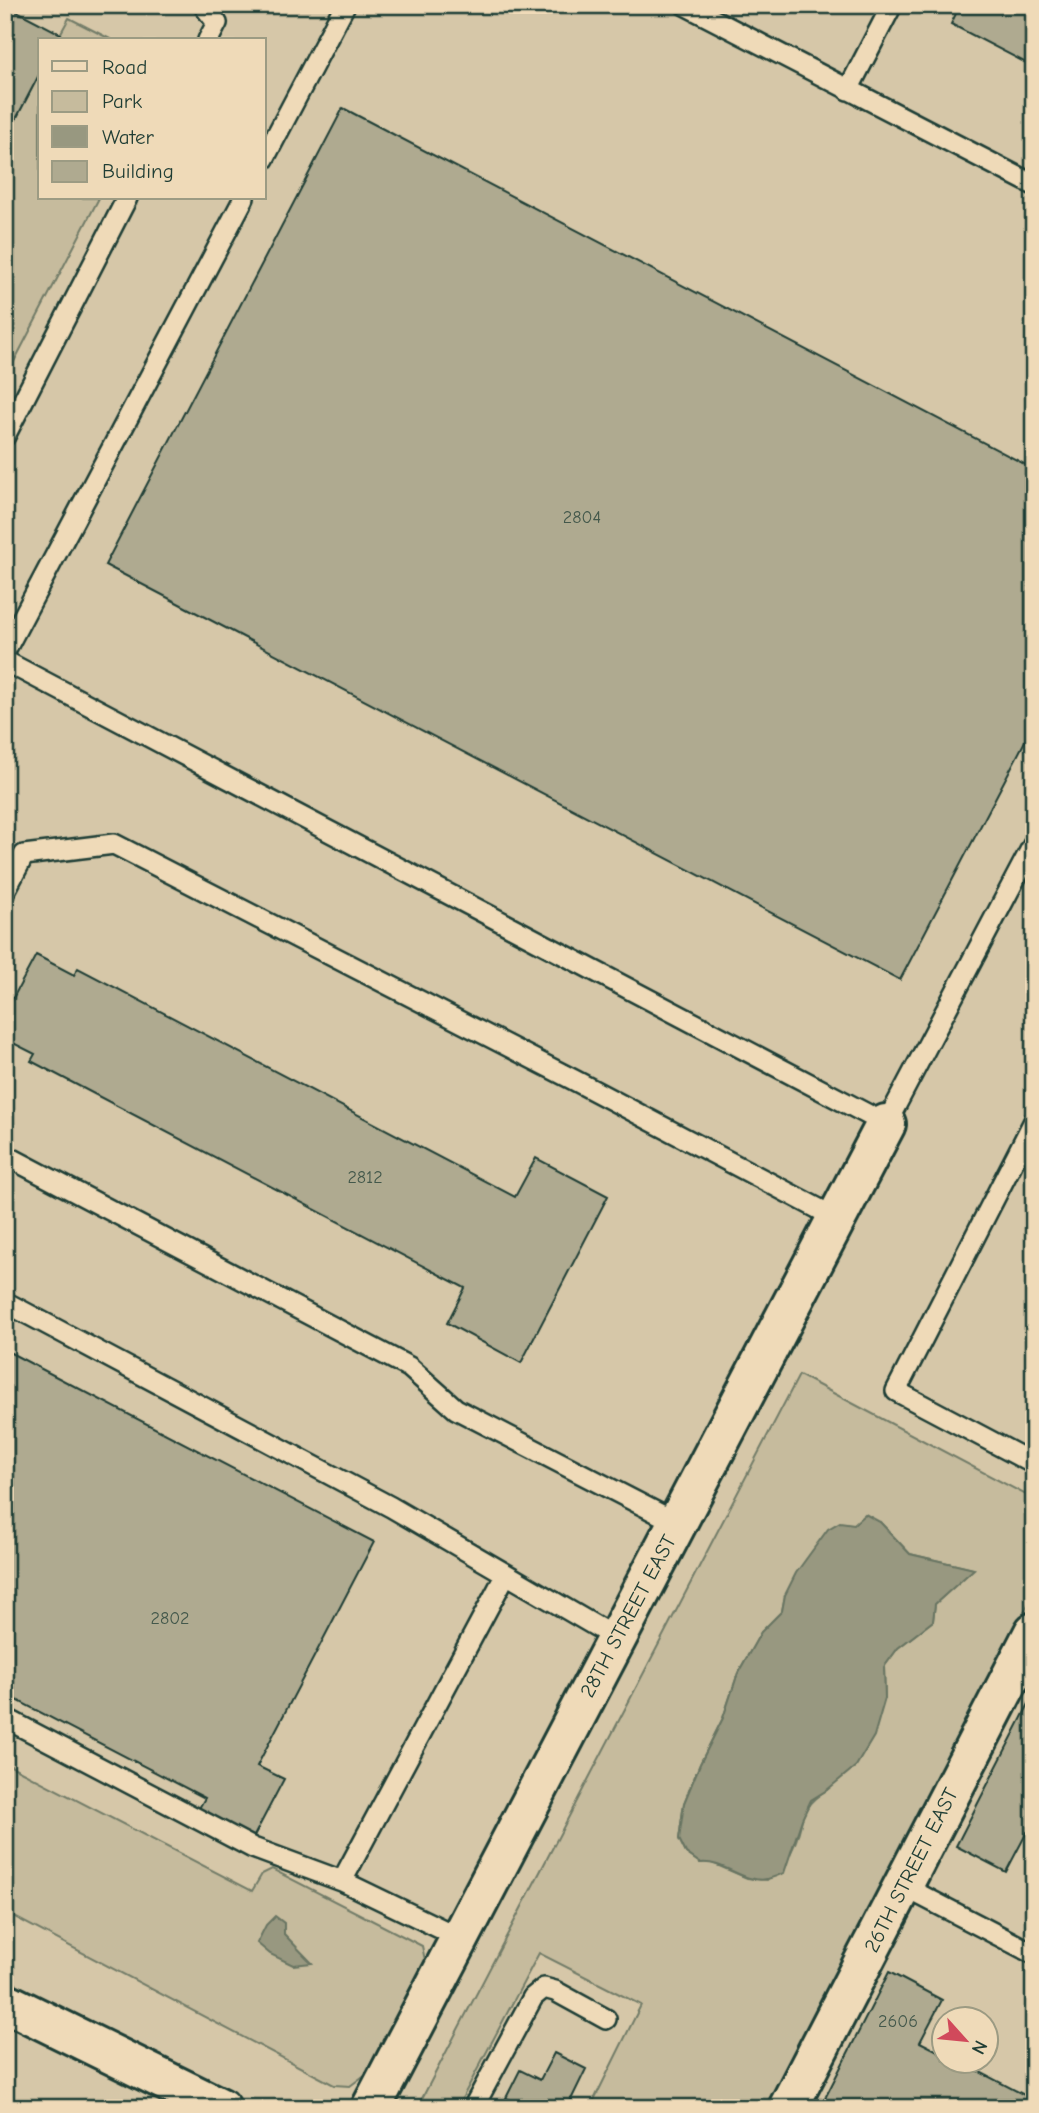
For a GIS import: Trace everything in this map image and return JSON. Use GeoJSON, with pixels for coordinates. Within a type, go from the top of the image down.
{"type":"FeatureCollection","features":[{"type":"Feature","properties":{"kind":"street","name":"28TH STREET EAST"},"geometry":{"type":"LineString","coordinates":[[371,2108],[886,1124]]}},
{"type":"Feature","properties":{"kind":"street","name":"26TH STREET EAST"},"geometry":{"type":"LineString","coordinates":[[788,2108],[1034,1632]]}},
{"type":"Feature","properties":{"kind":"street"},"geometry":{"type":"LineString","coordinates":[[5,2002],[221,2108]]}},
{"type":"Feature","properties":{"kind":"lane"},"geometry":{"type":"LineString","coordinates":[[203,5],[216,23],[209,38]]}},
{"type":"Feature","properties":{"kind":"lane"},"geometry":{"type":"LineString","coordinates":[[266,155],[345,5]]}},
{"type":"Feature","properties":{"kind":"lane"},"geometry":{"type":"LineString","coordinates":[[685,5],[1034,185]]}},
{"type":"Feature","properties":{"kind":"lane"},"geometry":{"type":"LineString","coordinates":[[848,90],[892,5]]}},
{"type":"Feature","properties":{"kind":"lane"},"geometry":{"type":"LineString","coordinates":[[5,436],[126,200]]}},
{"type":"Feature","properties":{"kind":"lane"},"geometry":{"type":"LineString","coordinates":[[5,651],[243,200]]}},
{"type":"Feature","properties":{"kind":"lane"},"geometry":{"type":"LineString","coordinates":[[5,661],[886,1124],[1034,843]]}},
{"type":"Feature","properties":{"kind":"lane"},"geometry":{"type":"LineString","coordinates":[[5,891],[24,855],[114,844],[561,1073],[836,1218]]}},
{"type":"Feature","properties":{"kind":"lane"},"geometry":{"type":"LineString","coordinates":[[1034,1121],[896,1391],[1034,1464]]}},
{"type":"Feature","properties":{"kind":"lane"},"geometry":{"type":"LineString","coordinates":[[5,1155],[409,1367],[456,1409],[677,1523]]}},
{"type":"Feature","properties":{"kind":"lane"},"geometry":{"type":"LineString","coordinates":[[5,1302],[391,1507],[616,1638]]}},
{"type":"Feature","properties":{"kind":"lane"},"geometry":{"type":"LineString","coordinates":[[342,1881],[506,1574]]}},
{"type":"Feature","properties":{"kind":"lane"},"geometry":{"type":"LineString","coordinates":[[5,1717],[253,1848],[342,1881],[460,1938]]}},
{"type":"Feature","properties":{"kind":"lane"},"geometry":{"type":"LineString","coordinates":[[903,1886],[1034,1954]]}},
{"type":"Feature","properties":{"kind":"lane"},"geometry":{"type":"LineString","coordinates":[[473,2108],[533,1997],[544,1988],[555,1991],[606,2019]]}},
{"type":"Feature","properties":{"kind":"shaded area"},"geometry":{"type":"Polygon","coordinates":[[[5,5],[1034,5],[1034,2108],[5,2108],[5,5]]]}},
{"type":"Feature","properties":{"kind":"green space"},"geometry":{"type":"Polygon","coordinates":[[[69,18],[108,38],[58,38],[69,18]]]}},
{"type":"Feature","properties":{"kind":"green space"},"geometry":{"type":"Polygon","coordinates":[[[38,77],[38,200],[98,200],[5,379],[5,140],[38,77]]]}},
{"type":"Feature","properties":{"kind":"green space"},"geometry":{"type":"Polygon","coordinates":[[[799,1375],[1034,1499],[1034,1593],[767,2108],[590,2108],[641,2005],[539,1953],[457,2108],[417,2108],[799,1375]],[[880,1522],[785,1595],[782,1611],[761,1632],[738,1673],[723,1718],[684,1803],[679,1839],[686,1853],[700,1863],[710,1862],[747,1878],[767,1880],[790,1854],[806,1810],[827,1790],[885,1698],[884,1667],[898,1648],[933,1621],[935,1604],[973,1569],[910,1554],[880,1522]]]}},
{"type":"Feature","properties":{"kind":"green space"},"geometry":{"type":"Polygon","coordinates":[[[5,1763],[252,1891],[262,1874],[272,1869],[422,1946],[425,1960],[366,2074],[350,2086],[334,2085],[5,1912],[5,1763]]]}},
{"type":"Feature","properties":{"kind":"water"},"geometry":{"type":"Polygon","coordinates":[[[865,1514],[880,1522],[910,1554],[974,1569],[935,1604],[933,1621],[898,1648],[884,1667],[885,1698],[874,1736],[856,1766],[811,1800],[784,1873],[758,1880],[717,1865],[700,1863],[686,1853],[679,1839],[684,1803],[723,1718],[738,1673],[761,1632],[782,1611],[785,1595],[796,1573],[828,1529],[840,1522],[854,1524],[865,1514]]]}},
{"type":"Feature","properties":{"kind":"water"},"geometry":{"type":"Polygon","coordinates":[[[275,1916],[284,1923],[284,1934],[312,1963],[293,1965],[270,1954],[257,1943],[266,1925],[275,1916]]]}},
{"type":"Feature","properties":{"kind":"building"},"geometry":{"type":"Polygon","coordinates":[[[5,5],[61,34],[58,38],[38,38],[38,77],[5,140],[5,5]]]}},
{"type":"Feature","properties":{"kind":"building"},"geometry":{"type":"Polygon","coordinates":[[[960,5],[1034,5],[1034,67],[951,24],[960,5]]]}},
{"type":"Feature","properties":{"kind":"building"},"geometry":{"type":"Polygon","coordinates":[[[343,108],[1034,469],[1034,724],[900,980],[105,565],[343,108]]]}},
{"type":"Feature","properties":{"kind":"building"},"geometry":{"type":"Polygon","coordinates":[[[36,955],[74,975],[78,968],[515,1197],[536,1158],[608,1196],[521,1363],[447,1323],[465,1288],[31,1061],[35,1054],[5,1039],[5,1013],[36,955]]]}},
{"type":"Feature","properties":{"kind":"building"},"geometry":{"type":"Polygon","coordinates":[[[5,1350],[374,1542],[257,1766],[284,1779],[253,1838],[198,1810],[205,1798],[5,1694],[5,1350]]]}},
{"type":"Feature","properties":{"kind":"building"},"geometry":{"type":"Polygon","coordinates":[[[1034,1694],[1034,1835],[1027,1832],[1006,1872],[956,1846],[1034,1694]]]}},
{"type":"Feature","properties":{"kind":"building"},"geometry":{"type":"Polygon","coordinates":[[[889,1972],[942,2000],[940,2004],[930,2004],[930,2023],[920,2042],[930,2047],[930,2074],[984,2074],[1034,2100],[1034,2108],[820,2108],[889,1972]]]}},
{"type":"Feature","properties":{"kind":"building"},"geometry":{"type":"Polygon","coordinates":[[[554,2053],[586,2069],[567,2108],[508,2108],[511,2100],[506,2098],[520,2070],[540,2080],[554,2053]]]}}]}
